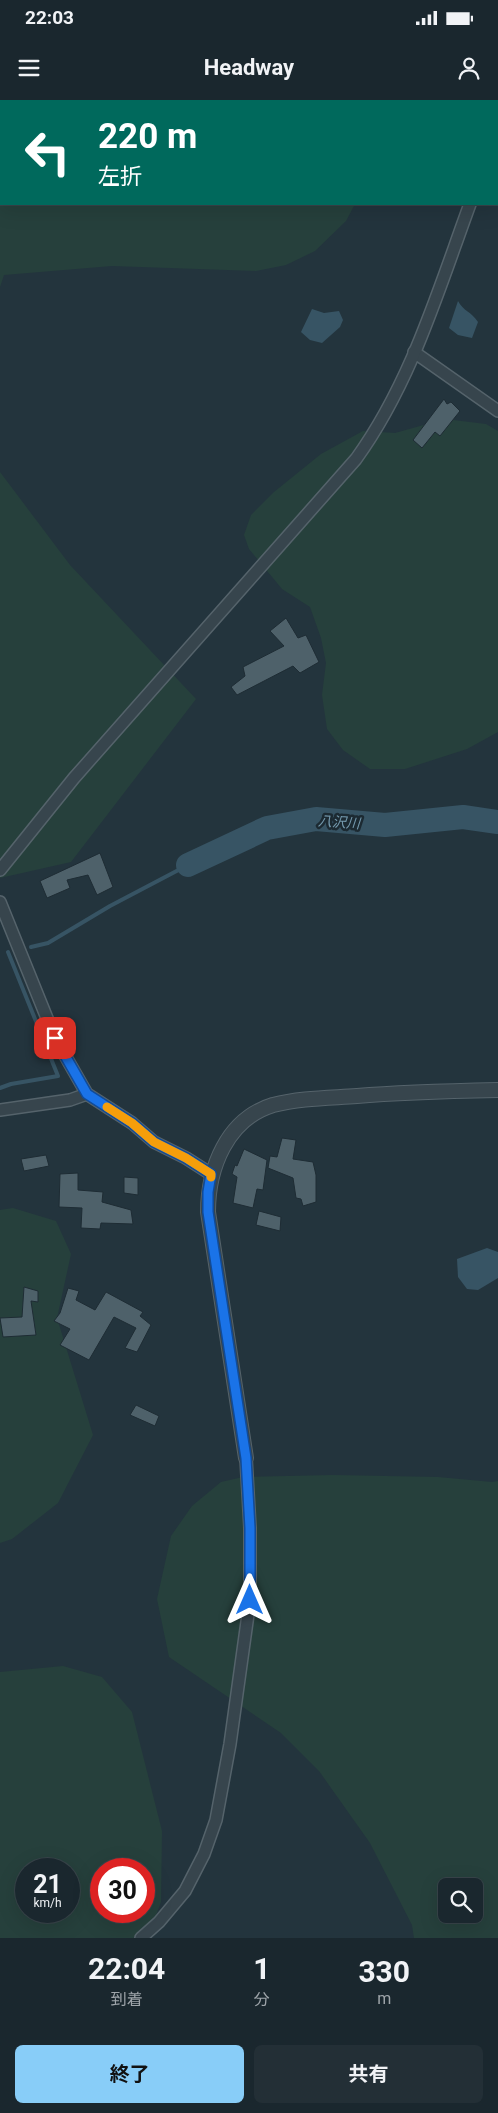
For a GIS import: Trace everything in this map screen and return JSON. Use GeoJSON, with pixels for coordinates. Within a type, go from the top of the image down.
{"type":"FeatureCollection","features":[{"type":"Feature","properties":{"kind":"street"},"geometry":{"type":"LineString","coordinates":[[0,870],[74,778],[356,459],[378,429],[395,397],[414,352],[470,205]]}},
{"type":"Feature","properties":{"kind":"street"},"geometry":{"type":"LineString","coordinates":[[414,352],[498,411]]}},
{"type":"Feature","properties":{"kind":"street"},"geometry":{"type":"LineString","coordinates":[[0,902],[55,1038],[87,1094],[132,1123],[154,1142],[186,1158],[211,1174]]}},
{"type":"Feature","properties":{"kind":"street"},"geometry":{"type":"LineString","coordinates":[[141,1938],[160,1922],[186,1891],[204,1854],[216,1820],[230,1744],[250,1600],[250,1528],[246,1458],[208,1212],[208,1192],[211,1174],[219,1154],[242,1122],[272,1106],[300,1100],[419,1091],[498,1090]]}},
{"type":"Feature","properties":{"kind":"street"},"geometry":{"type":"LineString","coordinates":[[0,1110],[70,1100],[87,1094]]}},
{"type":"Feature","properties":{"kind":"green space"},"geometry":{"type":"Polygon","coordinates":[[[0,205],[354,205],[346,221],[315,251],[286,265],[256,271],[112,266],[4,275],[0,287],[0,205]]]}},
{"type":"Feature","properties":{"kind":"green space"},"geometry":{"type":"Polygon","coordinates":[[[445,419],[486,424],[498,431],[498,732],[467,749],[405,769],[370,769],[343,750],[327,729],[322,695],[326,663],[321,638],[310,607],[282,589],[249,549],[244,535],[251,515],[274,492],[321,454],[363,431],[395,433],[445,419]]]}},
{"type":"Feature","properties":{"kind":"green space"},"geometry":{"type":"Polygon","coordinates":[[[0,472],[70,565],[196,699],[71,862],[0,878],[0,472]]]}},
{"type":"Feature","properties":{"kind":"green space"},"geometry":{"type":"Polygon","coordinates":[[[13,1208],[56,1221],[71,1254],[57,1318],[93,1435],[58,1503],[12,1539],[0,1543],[0,1210],[13,1208]]]}},
{"type":"Feature","properties":{"kind":"green space"},"geometry":{"type":"Polygon","coordinates":[[[333,1475],[438,1477],[498,1481],[498,1938],[414,1938],[412,1925],[370,1843],[319,1771],[281,1733],[169,1657],[157,1599],[171,1536],[192,1506],[221,1482],[243,1477],[333,1475]]]}},
{"type":"Feature","properties":{"kind":"green space"},"geometry":{"type":"Polygon","coordinates":[[[63,1666],[102,1677],[132,1712],[162,1831],[161,1902],[155,1917],[155,1858],[90,1858],[90,1923],[153,1923],[147,1938],[0,1938],[0,1672],[63,1666]]]}},
{"type":"Feature","properties":{"kind":"water"},"geometry":{"type":"Polygon","coordinates":[[[458,301],[478,322],[472,338],[458,335],[449,328],[458,301]]]}},
{"type":"Feature","properties":{"kind":"water"},"geometry":{"type":"Polygon","coordinates":[[[312,309],[324,313],[339,311],[343,320],[340,327],[322,343],[310,340],[301,332],[312,309]]]}},
{"type":"Feature","properties":{"kind":"water"},"geometry":{"type":"Polygon","coordinates":[[[487,1248],[498,1252],[498,1278],[478,1290],[467,1289],[458,1277],[457,1259],[487,1248]]]}},
{"type":"Feature","properties":{"kind":"building"},"geometry":{"type":"Polygon","coordinates":[[[444,399],[447,404],[451,402],[460,411],[440,436],[435,432],[422,448],[413,440],[444,399]]]}},
{"type":"Feature","properties":{"kind":"building"},"geometry":{"type":"Polygon","coordinates":[[[286,618],[298,638],[306,635],[319,662],[300,673],[293,666],[237,695],[231,687],[245,676],[243,667],[284,646],[270,631],[286,618]]]}},
{"type":"Feature","properties":{"kind":"building"},"geometry":{"type":"Polygon","coordinates":[[[100,853],[113,887],[97,895],[88,875],[67,880],[70,888],[47,898],[40,881],[100,853]]]}},
{"type":"Feature","properties":{"kind":"building"},"geometry":{"type":"Polygon","coordinates":[[[282,1138],[296,1140],[293,1159],[313,1162],[316,1175],[316,1202],[303,1206],[301,1199],[296,1198],[293,1178],[268,1168],[270,1156],[277,1157],[282,1138]]]}},
{"type":"Feature","properties":{"kind":"building"},"geometry":{"type":"Polygon","coordinates":[[[244,1149],[267,1160],[263,1190],[257,1189],[253,1208],[233,1203],[237,1177],[232,1174],[244,1149]]]}},
{"type":"Feature","properties":{"kind":"building"},"geometry":{"type":"Polygon","coordinates":[[[46,1155],[49,1166],[24,1171],[21,1159],[46,1155]]]}},
{"type":"Feature","properties":{"kind":"building"},"geometry":{"type":"Polygon","coordinates":[[[78,1173],[78,1190],[103,1192],[102,1202],[131,1210],[133,1224],[101,1223],[100,1229],[81,1228],[82,1208],[59,1207],[60,1174],[78,1173]]]}},
{"type":"Feature","properties":{"kind":"building"},"geometry":{"type":"Polygon","coordinates":[[[124,1177],[138,1178],[138,1195],[124,1193],[124,1177]]]}},
{"type":"Feature","properties":{"kind":"building"},"geometry":{"type":"Polygon","coordinates":[[[259,1211],[281,1217],[280,1231],[256,1225],[259,1211]]]}},
{"type":"Feature","properties":{"kind":"building"},"geometry":{"type":"Polygon","coordinates":[[[24,1287],[38,1291],[38,1302],[31,1301],[36,1335],[3,1337],[0,1318],[22,1317],[24,1287]]]}},
{"type":"Feature","properties":{"kind":"building"},"geometry":{"type":"Polygon","coordinates":[[[68,1288],[79,1291],[76,1300],[95,1310],[106,1292],[143,1312],[140,1316],[151,1325],[137,1352],[125,1348],[136,1328],[114,1317],[89,1360],[60,1345],[70,1329],[54,1321],[60,1313],[68,1288]]]}},
{"type":"Feature","properties":{"kind":"building"},"geometry":{"type":"Polygon","coordinates":[[[136,1405],[159,1416],[155,1426],[130,1415],[136,1405]]]}},
{"type":"Feature","properties":{"kind":"waterway","name":"八沢川"},"geometry":{"type":"LineString","coordinates":[[188,865],[267,828],[316,819],[385,825],[463,817],[498,822]]}},
{"type":"Feature","properties":{"kind":"waterway"},"geometry":{"type":"LineString","coordinates":[[31,947],[48,943],[110,906],[188,865]]}},
{"type":"Feature","properties":{"kind":"waterway"},"geometry":{"type":"LineString","coordinates":[[0,1088],[11,1084],[58,1076],[8,952]]}},
{"type":"Feature","properties":{"kind":"slow traffic"},"geometry":{"type":"LineString","coordinates":[[107,1107],[132,1123],[154,1142],[186,1158],[211,1174],[211,1177]]}},
{"type":"Feature","properties":{"kind":"route"},"geometry":{"type":"LineString","coordinates":[[55,1038],[87,1094],[132,1123],[154,1142],[186,1158],[211,1174],[208,1192],[208,1212],[246,1458],[250,1528],[250,1600]]}}]}
